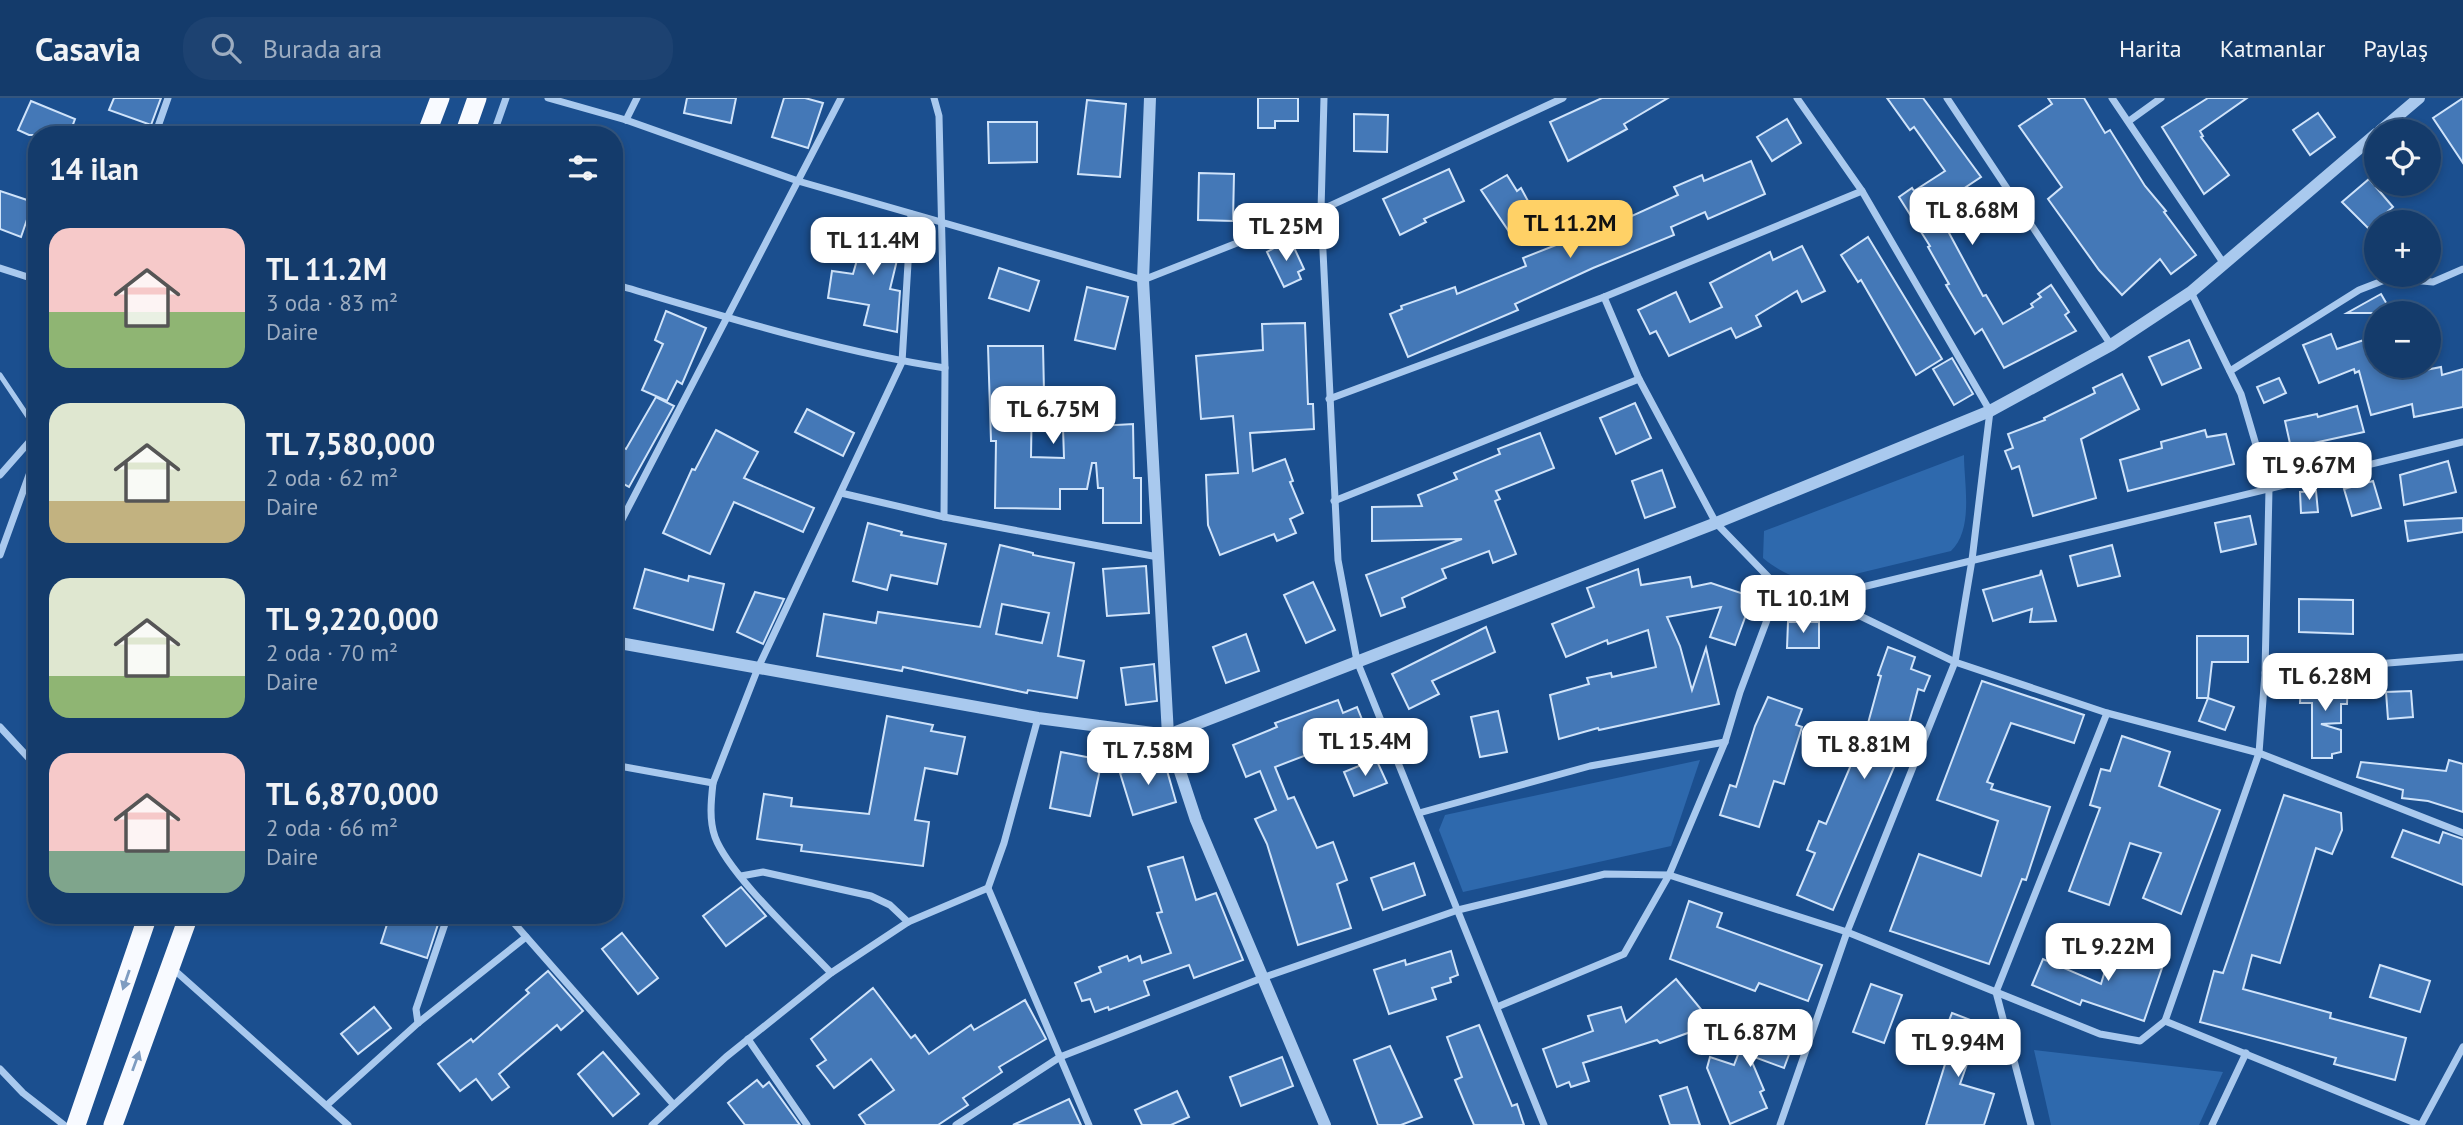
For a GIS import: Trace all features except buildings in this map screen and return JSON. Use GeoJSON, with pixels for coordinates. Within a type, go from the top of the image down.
{"type":"FeatureCollection","features":[{"type":"Feature","properties":{"kind":"highway"},"geometry":{"type":"LineString","coordinates":[[429,126],[440,98]]}},
{"type":"Feature","properties":{"kind":"highway"},"geometry":{"type":"LineString","coordinates":[[467,126],[477,98]]}},
{"type":"Feature","properties":{"kind":"highway"},"geometry":{"type":"LineString","coordinates":[[76,1125],[145,924]]}},
{"type":"Feature","properties":{"kind":"highway"},"geometry":{"type":"LineString","coordinates":[[113,1125],[186,924]]}},
{"type":"Feature","properties":{"kind":"street"},"geometry":{"type":"LineString","coordinates":[[158,126],[168,98]]}},
{"type":"Feature","properties":{"kind":"street"},"geometry":{"type":"LineString","coordinates":[[496,126],[506,98]]}},
{"type":"Feature","properties":{"kind":"street"},"geometry":{"type":"LineString","coordinates":[[548,98],[626,120],[798,181],[1143,280],[1321,210],[1563,98]]}},
{"type":"Feature","properties":{"kind":"street"},"geometry":{"type":"LineString","coordinates":[[626,120],[637,98]]}},
{"type":"Feature","properties":{"kind":"street"},"geometry":{"type":"LineString","coordinates":[[623,518],[841,98]]}},
{"type":"Feature","properties":{"kind":"street"},"geometry":{"type":"LineString","coordinates":[[934,98],[939,116],[945,368],[944,517]]}},
{"type":"Feature","properties":{"kind":"street"},"geometry":{"type":"LineString","coordinates":[[1150,98],[1143,280],[1168,735],[1196,820],[1325,1125]]}},
{"type":"Feature","properties":{"kind":"street"},"geometry":{"type":"LineString","coordinates":[[1324,98],[1321,210],[1334,501],[1338,560],[1357,661],[1544,1125]]}},
{"type":"Feature","properties":{"kind":"street"},"geometry":{"type":"LineString","coordinates":[[1780,1125],[1847,932],[1955,662],[1972,560],[1990,411],[1862,191],[1797,98]]}},
{"type":"Feature","properties":{"kind":"street"},"geometry":{"type":"LineString","coordinates":[[1947,98],[2111,345]]}},
{"type":"Feature","properties":{"kind":"street"},"geometry":{"type":"LineString","coordinates":[[2112,98],[2224,264]]}},
{"type":"Feature","properties":{"kind":"street"},"geometry":{"type":"LineString","coordinates":[[2129,121],[2161,98]]}},
{"type":"Feature","properties":{"kind":"street"},"geometry":{"type":"LineString","coordinates":[[2394,119],[2419,98]]}},
{"type":"Feature","properties":{"kind":"street"},"geometry":{"type":"LineString","coordinates":[[623,644],[1038,718],[1168,735],[1716,523],[1990,411],[2111,345],[2191,292],[2364,145]]}},
{"type":"Feature","properties":{"kind":"street"},"geometry":{"type":"LineString","coordinates":[[1329,399],[1604,297],[1862,191]]}},
{"type":"Feature","properties":{"kind":"street"},"geometry":{"type":"LineString","coordinates":[[831,973],[741,876],[721,850],[714,834],[713,783],[758,668],[902,362],[911,214]]}},
{"type":"Feature","properties":{"kind":"street"},"geometry":{"type":"LineString","coordinates":[[0,268],[28,277]]}},
{"type":"Feature","properties":{"kind":"street"},"geometry":{"type":"LineString","coordinates":[[2230,372],[2359,290],[2390,278],[2433,282],[2463,269]]}},
{"type":"Feature","properties":{"kind":"street"},"geometry":{"type":"LineString","coordinates":[[623,287],[902,362],[945,368]]}},
{"type":"Feature","properties":{"kind":"street"},"geometry":{"type":"LineString","coordinates":[[956,1125],[1060,1057],[1262,978],[1458,910],[1605,874],[1670,874],[1847,932],[2100,1034],[2140,1041],[2165,1021],[2259,754],[2265,673],[2269,489],[2241,394],[2191,292]]}},
{"type":"Feature","properties":{"kind":"street"},"geometry":{"type":"LineString","coordinates":[[1604,297],[1639,379],[1716,523],[1779,588],[1821,597],[1955,662],[2106,713],[2259,754],[2463,833]]}},
{"type":"Feature","properties":{"kind":"street"},"geometry":{"type":"LineString","coordinates":[[1334,501],[1639,379]]}},
{"type":"Feature","properties":{"kind":"street"},"geometry":{"type":"LineString","coordinates":[[0,475],[28,442]]}},
{"type":"Feature","properties":{"kind":"street"},"geometry":{"type":"LineString","coordinates":[[1821,597],[2463,442]]}},
{"type":"Feature","properties":{"kind":"street"},"geometry":{"type":"LineString","coordinates":[[0,555],[28,478]]}},
{"type":"Feature","properties":{"kind":"street"},"geometry":{"type":"LineString","coordinates":[[841,493],[944,517],[1158,557]]}},
{"type":"Feature","properties":{"kind":"street"},"geometry":{"type":"LineString","coordinates":[[1497,1007],[1624,954],[1670,874],[1725,742],[1740,691],[1779,588]]}},
{"type":"Feature","properties":{"kind":"street"},"geometry":{"type":"LineString","coordinates":[[2265,673],[2463,657]]}},
{"type":"Feature","properties":{"kind":"street"},"geometry":{"type":"LineString","coordinates":[[2031,1125],[1996,992],[2106,713]]}},
{"type":"Feature","properties":{"kind":"street"},"geometry":{"type":"LineString","coordinates":[[1038,718],[1004,843],[988,888],[1089,1125]]}},
{"type":"Feature","properties":{"kind":"street"},"geometry":{"type":"LineString","coordinates":[[0,727],[28,757]]}},
{"type":"Feature","properties":{"kind":"street"},"geometry":{"type":"LineString","coordinates":[[1419,813],[1590,766],[1725,742]]}},
{"type":"Feature","properties":{"kind":"street"},"geometry":{"type":"LineString","coordinates":[[623,767],[713,783]]}},
{"type":"Feature","properties":{"kind":"street"},"geometry":{"type":"LineString","coordinates":[[741,876],[762,872],[871,896],[890,905],[908,922]]}},
{"type":"Feature","properties":{"kind":"street"},"geometry":{"type":"LineString","coordinates":[[652,1125],[748,1040],[831,973],[908,922],[988,888]]}},
{"type":"Feature","properties":{"kind":"street"},"geometry":{"type":"LineString","coordinates":[[418,1023],[416,1009],[445,924]]}},
{"type":"Feature","properties":{"kind":"street"},"geometry":{"type":"LineString","coordinates":[[515,924],[673,1104]]}},
{"type":"Feature","properties":{"kind":"street"},"geometry":{"type":"LineString","coordinates":[[327,1105],[418,1023],[526,937]]}},
{"type":"Feature","properties":{"kind":"street"},"geometry":{"type":"LineString","coordinates":[[171,967],[348,1125]]}},
{"type":"Feature","properties":{"kind":"street"},"geometry":{"type":"LineString","coordinates":[[2165,1021],[2421,1125],[2463,1047]]}},
{"type":"Feature","properties":{"kind":"street"},"geometry":{"type":"LineString","coordinates":[[748,1040],[807,1125]]}},
{"type":"Feature","properties":{"kind":"street"},"geometry":{"type":"LineString","coordinates":[[2212,1125],[2246,1053]]}},
{"type":"Feature","properties":{"kind":"street"},"geometry":{"type":"LineString","coordinates":[[0,1069],[23,1093],[64,1125]]}},
{"type":"Feature","properties":{"kind":"lane"},"geometry":{"type":"LineString","coordinates":[[0,376],[28,418]]}},
{"type":"Feature","properties":{"kind":"shaded area"},"geometry":{"type":"Polygon","coordinates":[[[1964,455],[1965,519],[1963,531],[1951,551],[1822,582],[1790,575],[1763,558],[1764,531],[1964,455]]]}},
{"type":"Feature","properties":{"kind":"shaded area"},"geometry":{"type":"Polygon","coordinates":[[[1700,760],[1671,846],[1463,892],[1439,830],[1445,815],[1700,760]]]}},
{"type":"Feature","properties":{"kind":"shaded area"},"geometry":{"type":"Polygon","coordinates":[[[2034,1050],[2223,1072],[2199,1125],[2051,1125],[2034,1050]]]}}]}
